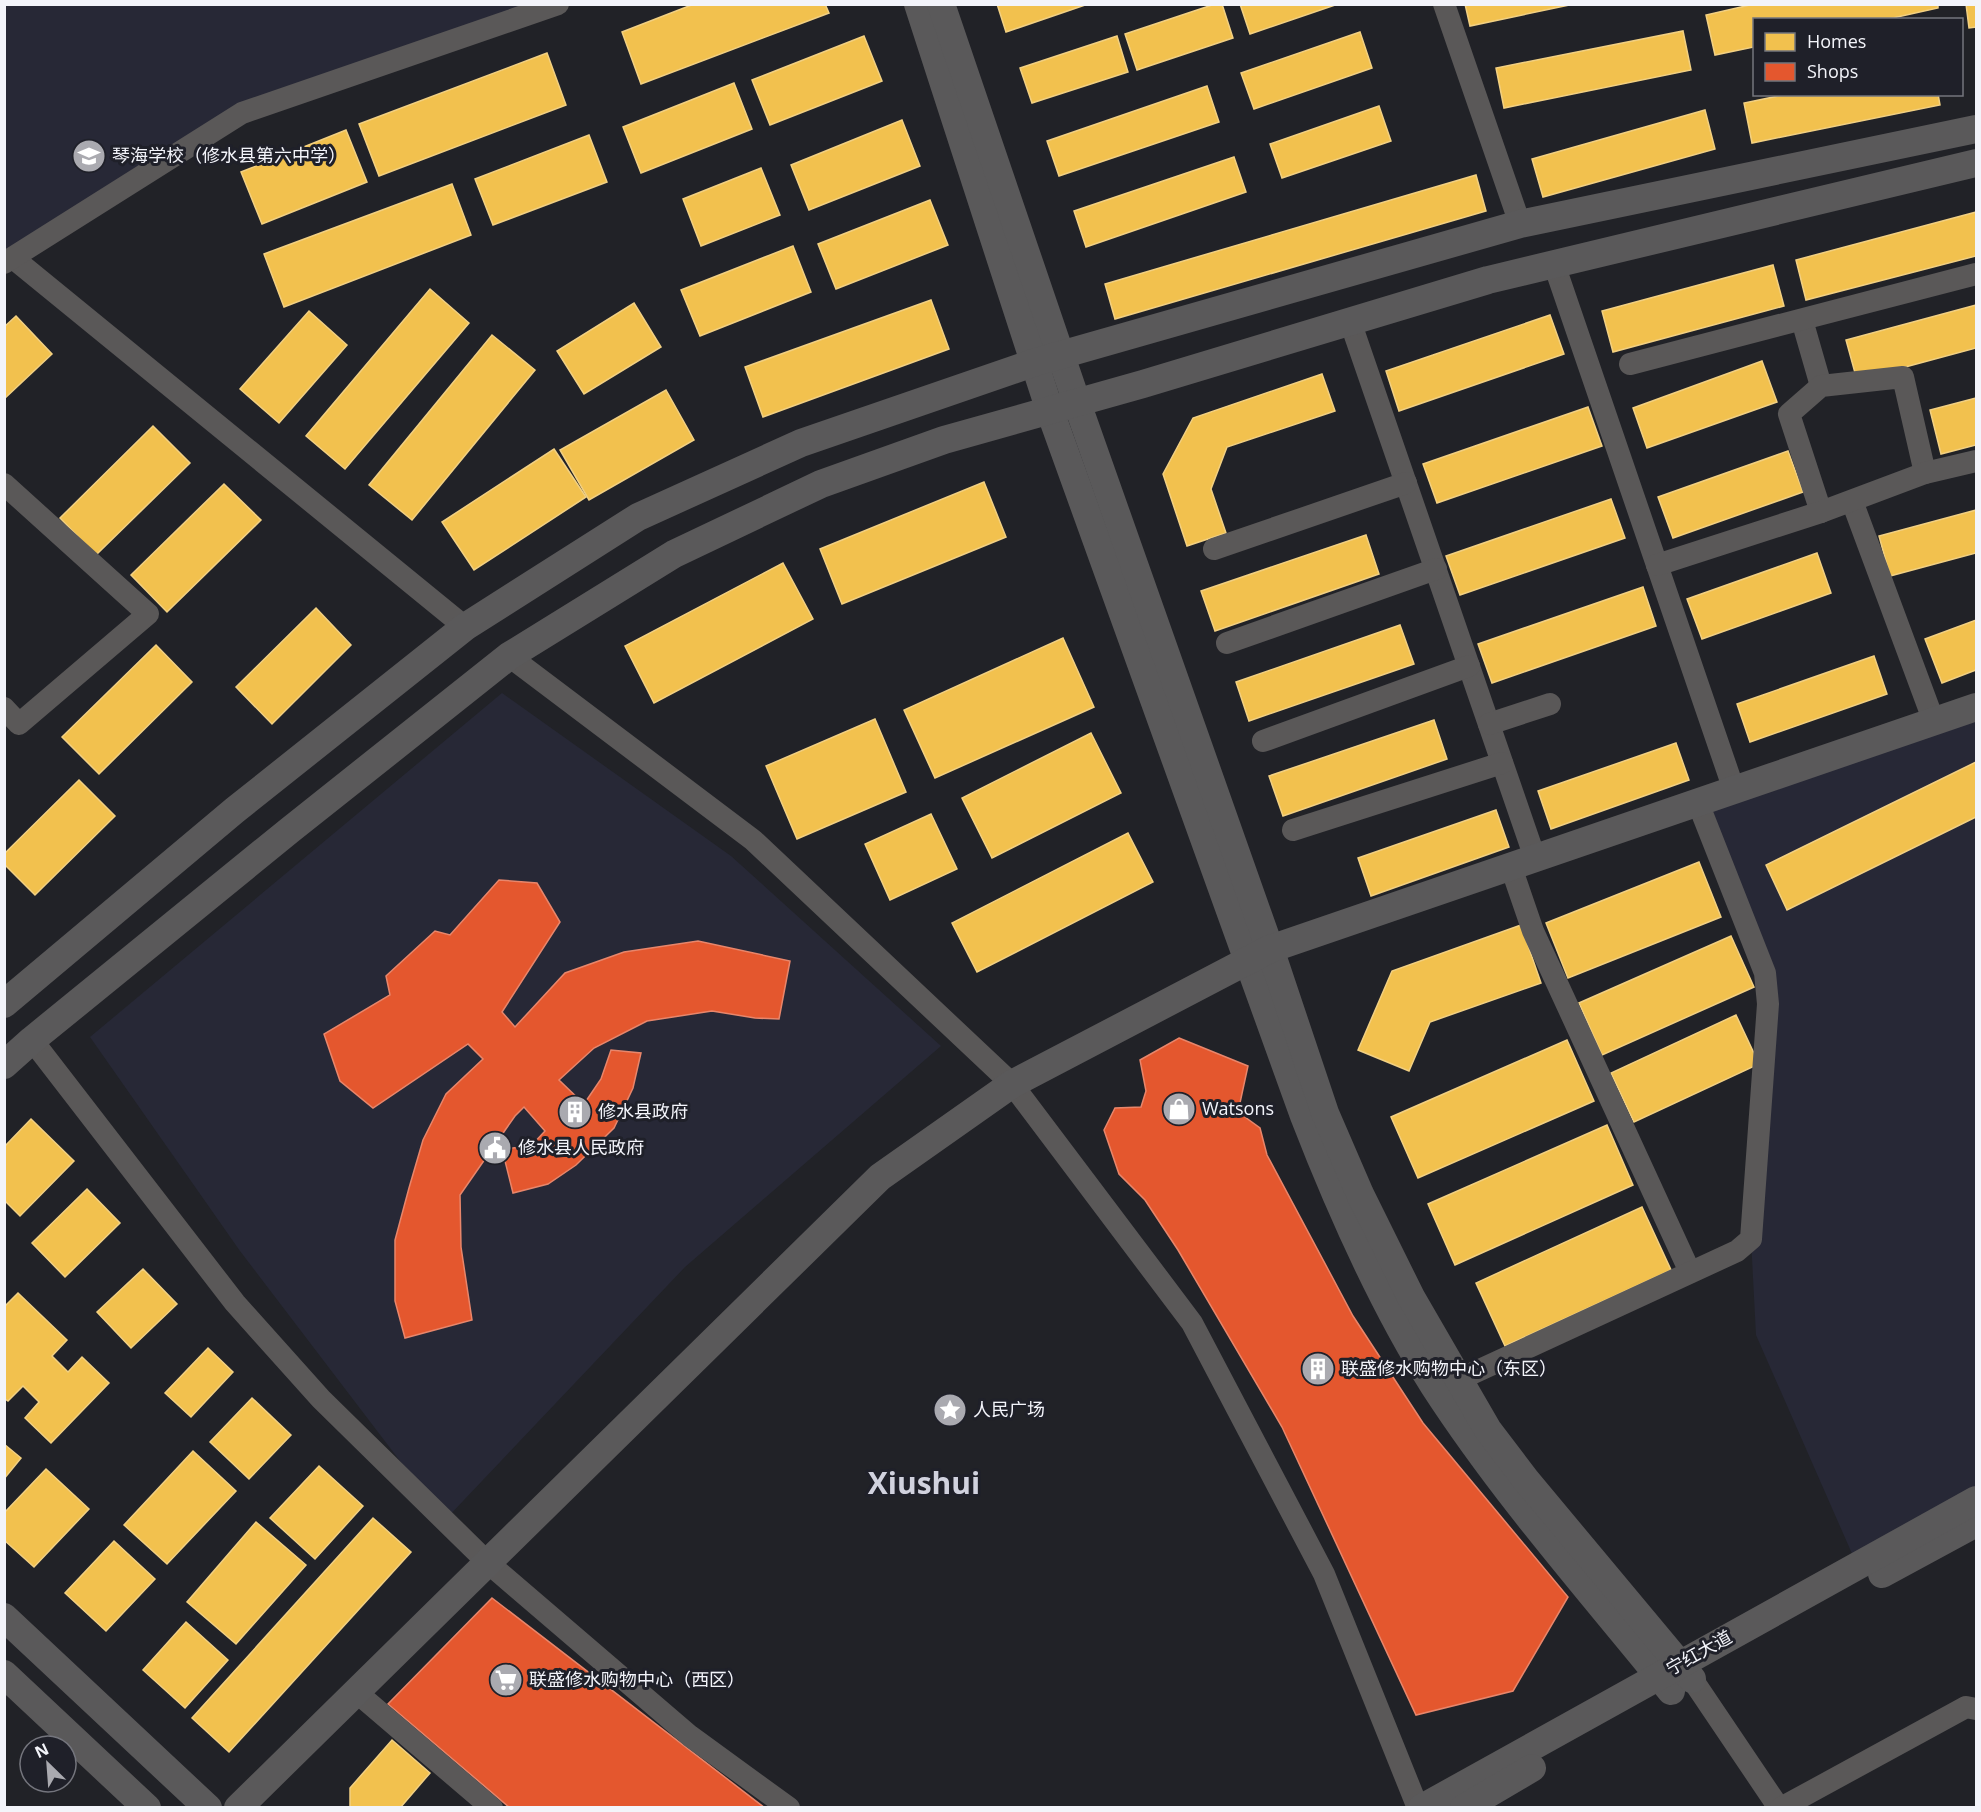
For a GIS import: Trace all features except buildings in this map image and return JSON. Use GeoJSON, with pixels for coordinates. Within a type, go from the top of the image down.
{"type":"FeatureCollection","features":[{"type":"Feature","properties":{"kind":"main road"},"geometry":{"type":"LineString","coordinates":[[918,4],[1048,358]]}},
{"type":"Feature","properties":{"kind":"main road"},"geometry":{"type":"LineString","coordinates":[[941,4],[1064,407],[1259,954],[1355,1184],[1410,1297],[1446,1383],[1488,1430],[1675,1678]]}},
{"type":"Feature","properties":{"kind":"main road"},"geometry":{"type":"LineString","coordinates":[[8,994],[465,627],[638,517],[801,443],[1048,358],[1520,224],[1977,129]]}},
{"type":"Feature","properties":{"kind":"main road"},"geometry":{"type":"LineString","coordinates":[[4,1065],[290,830],[509,656],[674,554],[821,484],[944,440],[1064,407],[1488,280],[1977,163]]}},
{"type":"Feature","properties":{"kind":"main road"},"geometry":{"type":"LineString","coordinates":[[238,1808],[880,1178],[1012,1084],[1259,954],[1977,707]]}},
{"type":"Feature","properties":{"kind":"main road","name":"宁红大道"},"geometry":{"type":"LineString","coordinates":[[1464,1808],[1675,1678],[1977,1500]]}},
{"type":"Feature","properties":{"kind":"main road","name":"宁红大道"},"geometry":{"type":"LineString","coordinates":[[1422,1808],[1977,1522]]}},
{"type":"Feature","properties":{"kind":"main road"},"geometry":{"type":"LineString","coordinates":[[4,1617],[208,1808]]}},
{"type":"Feature","properties":{"kind":"main road"},"geometry":{"type":"LineString","coordinates":[[4,1674],[147,1808]]}},
{"type":"Feature","properties":{"kind":"street"},"geometry":{"type":"LineString","coordinates":[[465,627],[9,261],[242,113],[558,4]]}},
{"type":"Feature","properties":{"kind":"street"},"geometry":{"type":"LineString","coordinates":[[1444,4],[1520,224]]}},
{"type":"Feature","properties":{"kind":"street"},"geometry":{"type":"LineString","coordinates":[[1554,264],[1734,790]]}},
{"type":"Feature","properties":{"kind":"street"},"geometry":{"type":"LineString","coordinates":[[1630,364],[1977,274]]}},
{"type":"Feature","properties":{"kind":"street"},"geometry":{"type":"LineString","coordinates":[[1802,320],[1821,386]]}},
{"type":"Feature","properties":{"kind":"street"},"geometry":{"type":"LineString","coordinates":[[1350,321],[1503,763],[1523,863],[1533,931],[1690,1272]]}},
{"type":"Feature","properties":{"kind":"street"},"geometry":{"type":"LineString","coordinates":[[1821,512],[1789,414],[1821,386],[1902,377],[1925,473]]}},
{"type":"Feature","properties":{"kind":"street"},"geometry":{"type":"LineString","coordinates":[[1657,565],[1821,512],[1925,473],[1977,461]]}},
{"type":"Feature","properties":{"kind":"street"},"geometry":{"type":"LineString","coordinates":[[1214,549],[1406,483]]}},
{"type":"Feature","properties":{"kind":"street"},"geometry":{"type":"LineString","coordinates":[[4,484],[148,614],[19,724],[4,708]]}},
{"type":"Feature","properties":{"kind":"street"},"geometry":{"type":"LineString","coordinates":[[1852,501],[1934,722]]}},
{"type":"Feature","properties":{"kind":"street"},"geometry":{"type":"LineString","coordinates":[[1227,643],[1436,569]]}},
{"type":"Feature","properties":{"kind":"street"},"geometry":{"type":"LineString","coordinates":[[509,656],[753,840],[1012,1084],[1192,1323],[1324,1574],[1418,1808]]}},
{"type":"Feature","properties":{"kind":"street"},"geometry":{"type":"LineString","coordinates":[[1263,741],[1469,666]]}},
{"type":"Feature","properties":{"kind":"street"},"geometry":{"type":"LineString","coordinates":[[1489,724],[1550,704]]}},
{"type":"Feature","properties":{"kind":"street"},"geometry":{"type":"LineString","coordinates":[[1293,830],[1503,763]]}},
{"type":"Feature","properties":{"kind":"street"},"geometry":{"type":"LineString","coordinates":[[1446,1383],[1737,1251],[1751,1239],[1768,1004],[1765,973],[1698,803]]}},
{"type":"Feature","properties":{"kind":"street"},"geometry":{"type":"LineString","coordinates":[[32,1040],[234,1303],[321,1399],[487,1562],[690,1736],[789,1808]]}},
{"type":"Feature","properties":{"kind":"street"},"geometry":{"type":"LineString","coordinates":[[1675,1678],[1780,1808],[1966,1707],[1977,1709]]}},
{"type":"Feature","properties":{"kind":"street"},"geometry":{"type":"LineString","coordinates":[[355,1691],[492,1808]]}},
{"type":"Feature","properties":{"kind":"shaded area","name":"琴海学校（修水县第六中学）"},"geometry":{"type":"Polygon","coordinates":[[[5,5],[558,5],[242,113],[5,263],[5,5]]]}},
{"type":"Feature","properties":{"kind":"shaded area","name":"修水县人民政府"},"geometry":{"type":"Polygon","coordinates":[[[502,693],[731,856],[941,1046],[685,1267],[445,1520],[240,1251],[90,1037],[502,693]]]}},
{"type":"Feature","properties":{"kind":"shaded area"},"geometry":{"type":"Polygon","coordinates":[[[1976,707],[1976,1500],[1857,1565],[1756,1335],[1751,1239],[1768,1004],[1698,803],[1976,707]]]}},
{"type":"Feature","properties":{"kind":"place","name":"琴海学校（修水县第六中学）"},"geometry":{"type":"Point","coordinates":[89,156]}},
{"type":"Feature","properties":{"kind":"place","name":"Watsons"},"geometry":{"type":"Point","coordinates":[1179,1109]}},
{"type":"Feature","properties":{"kind":"place","name":"修水县政府"},"geometry":{"type":"Point","coordinates":[575,1112]}},
{"type":"Feature","properties":{"kind":"place","name":"修水县人民政府"},"geometry":{"type":"Point","coordinates":[495,1148]}},
{"type":"Feature","properties":{"kind":"place","name":"联盛修水购物中心（东区）"},"geometry":{"type":"Point","coordinates":[1318,1369]}},
{"type":"Feature","properties":{"kind":"place","name":"人民广场"},"geometry":{"type":"Point","coordinates":[950,1410]}},
{"type":"Feature","properties":{"kind":"place","name":"联盛修水购物中心（西区）"},"geometry":{"type":"Point","coordinates":[506,1680]}},
{"type":"Feature","properties":{"kind":"district","name":"Xiushui"},"geometry":{"type":"Point","coordinates":[924,1484]}}]}
